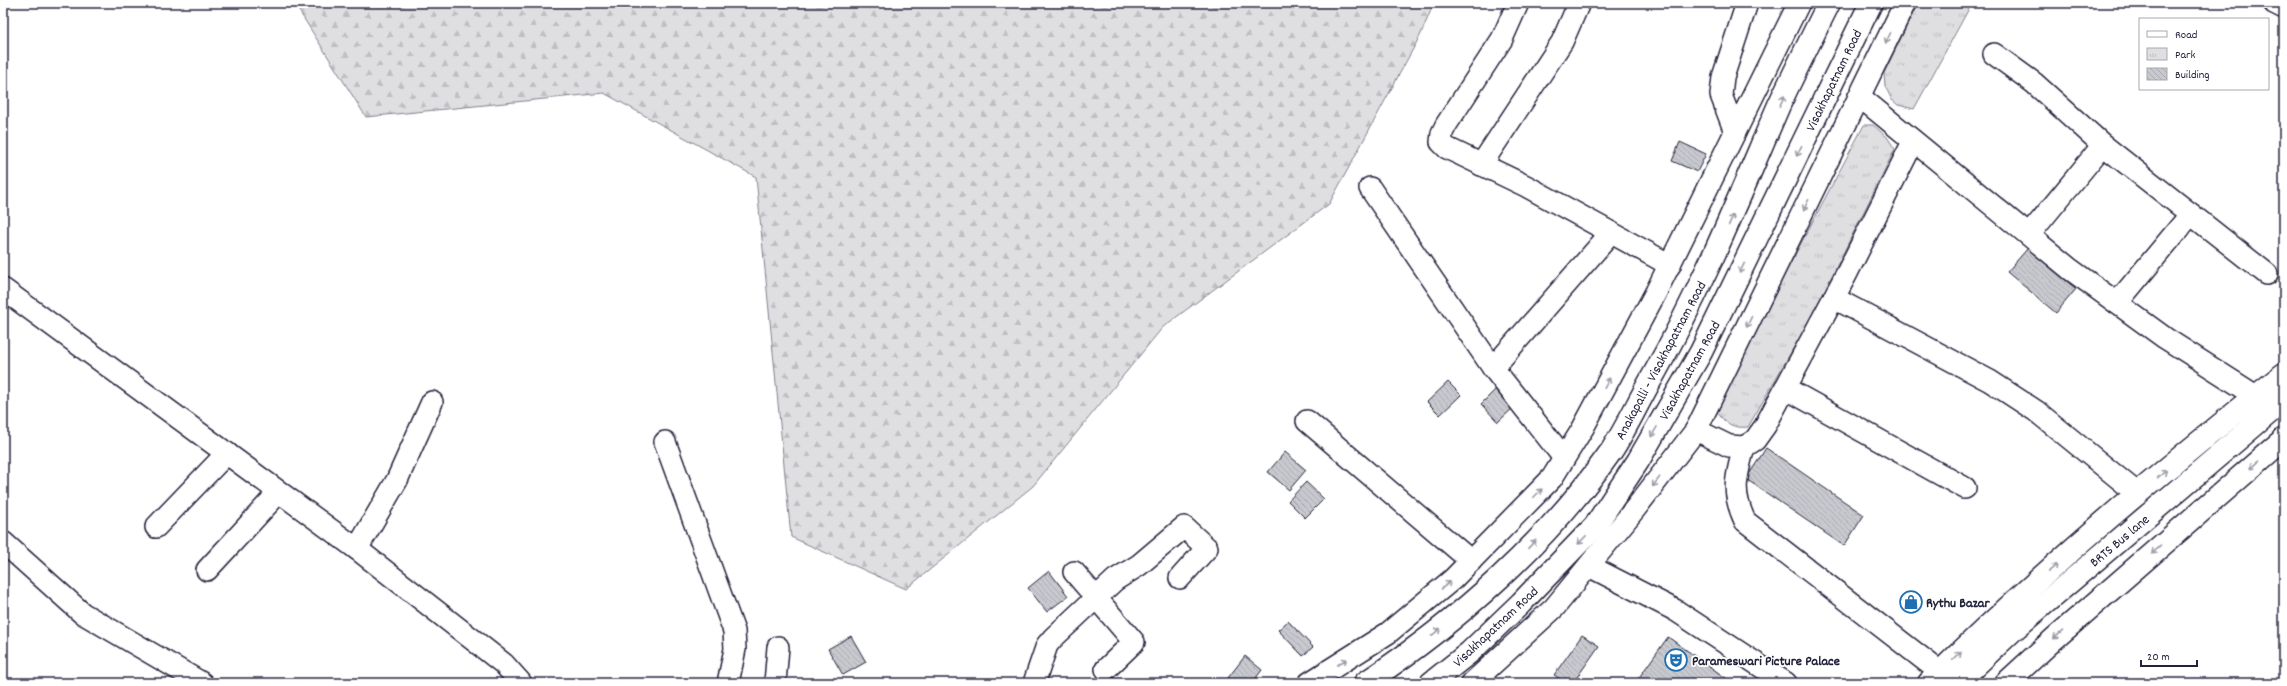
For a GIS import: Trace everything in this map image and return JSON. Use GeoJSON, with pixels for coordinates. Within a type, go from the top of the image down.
{"type":"FeatureCollection","features":[{"type":"Feature","properties":{"kind":"main road","name":"Anakapalli - Visakhapatnam Road"},"geometry":{"type":"LineString","coordinates":[[1365,683],[1406,656],[1466,608],[1514,562],[1565,509],[1612,449],[1677,334],[1726,230],[1780,104],[1829,3]]}},
{"type":"Feature","properties":{"kind":"main road","name":"Visakhapatnam Road"},"geometry":{"type":"LineString","coordinates":[[1431,683],[1470,652],[1521,603],[1595,526],[1638,461],[1700,352],[1871,3]]}},
{"type":"Feature","properties":{"kind":"main road"},"geometry":{"type":"LineString","coordinates":[[1942,679],[2012,604],[2138,494],[2284,374]]}},
{"type":"Feature","properties":{"kind":"main road","name":"BRTS Bus lane"},"geometry":{"type":"LineString","coordinates":[[1942,679],[2030,616],[2284,400]]}},
{"type":"Feature","properties":{"kind":"main road"},"geometry":{"type":"LineString","coordinates":[[2006,683],[2054,639],[2284,440]]}},
{"type":"Feature","properties":{"kind":"street"},"geometry":{"type":"LineString","coordinates":[[1518,3],[1502,39],[1442,133],[1441,142],[1447,148],[1526,186],[1670,265]]}},
{"type":"Feature","properties":{"kind":"street"},"geometry":{"type":"LineString","coordinates":[[1480,165],[1562,42],[1579,3]]}},
{"type":"Feature","properties":{"kind":"street"},"geometry":{"type":"LineString","coordinates":[[1735,132],[1722,95],[1723,77],[1747,3]]}},
{"type":"Feature","properties":{"kind":"street"},"geometry":{"type":"LineString","coordinates":[[1309,683],[1388,633],[1453,579],[1552,478],[1670,265],[1799,3]]}},
{"type":"Feature","properties":{"kind":"street"},"geometry":{"type":"LineString","coordinates":[[1472,683],[1554,608],[1696,430],[1905,3]]}},
{"type":"Feature","properties":{"kind":"street"},"geometry":{"type":"LineString","coordinates":[[2274,3],[2284,8]]}},
{"type":"Feature","properties":{"kind":"street"},"geometry":{"type":"LineString","coordinates":[[1994,54],[2034,83],[2103,145],[2268,274]]}},
{"type":"Feature","properties":{"kind":"street"},"geometry":{"type":"LineString","coordinates":[[1859,96],[1913,142],[2070,269],[2164,338],[2256,396]]}},
{"type":"Feature","properties":{"kind":"street"},"geometry":{"type":"LineString","coordinates":[[1913,142],[1834,298],[1785,388],[1758,435],[1744,447],[1736,479],[1737,504],[1745,521],[1942,679]]}},
{"type":"Feature","properties":{"kind":"street"},"geometry":{"type":"LineString","coordinates":[[2029,235],[2103,145]]}},
{"type":"Feature","properties":{"kind":"street"},"geometry":{"type":"LineString","coordinates":[[1370,188],[1493,368],[1564,458]]}},
{"type":"Feature","properties":{"kind":"street"},"geometry":{"type":"LineString","coordinates":[[2116,303],[2191,214]]}},
{"type":"Feature","properties":{"kind":"street"},"geometry":{"type":"LineString","coordinates":[[1493,368],[1611,233]]}},
{"type":"Feature","properties":{"kind":"street"},"geometry":{"type":"LineString","coordinates":[[3,289],[357,549],[504,664],[521,683]]}},
{"type":"Feature","properties":{"kind":"street"},"geometry":{"type":"LineString","coordinates":[[1834,298],[1990,381],[2036,411],[2138,494]]}},
{"type":"Feature","properties":{"kind":"street"},"geometry":{"type":"LineString","coordinates":[[1785,388],[1965,488]]}},
{"type":"Feature","properties":{"kind":"street"},"geometry":{"type":"LineString","coordinates":[[357,549],[397,480],[432,402]]}},
{"type":"Feature","properties":{"kind":"street"},"geometry":{"type":"LineString","coordinates":[[1307,420],[1471,561]]}},
{"type":"Feature","properties":{"kind":"street"},"geometry":{"type":"LineString","coordinates":[[1696,430],[1729,446],[1744,447]]}},
{"type":"Feature","properties":{"kind":"street"},"geometry":{"type":"LineString","coordinates":[[665,442],[734,631],[734,649],[728,683]]}},
{"type":"Feature","properties":{"kind":"street"},"geometry":{"type":"LineString","coordinates":[[156,527],[227,453]]}},
{"type":"Feature","properties":{"kind":"street"},"geometry":{"type":"LineString","coordinates":[[207,570],[279,492]]}},
{"type":"Feature","properties":{"kind":"street"},"geometry":{"type":"LineString","coordinates":[[1034,683],[1050,642],[1115,580],[1139,565],[1184,527],[1207,548],[1180,578]]}},
{"type":"Feature","properties":{"kind":"street"},"geometry":{"type":"LineString","coordinates":[[3,542],[82,612],[202,683]]}},
{"type":"Feature","properties":{"kind":"street"},"geometry":{"type":"LineString","coordinates":[[1589,566],[1675,610],[1786,683]]}},
{"type":"Feature","properties":{"kind":"street"},"geometry":{"type":"LineString","coordinates":[[1074,572],[1134,642],[1106,669]]}},
{"type":"Feature","properties":{"kind":"street"},"geometry":{"type":"LineString","coordinates":[[1388,633],[1406,656]]}},
{"type":"Feature","properties":{"kind":"street"},"geometry":{"type":"LineString","coordinates":[[775,683],[778,647]]}},
{"type":"Feature","properties":{"kind":"green space"},"geometry":{"type":"Polygon","coordinates":[[[294,3],[1434,3],[1420,36],[1329,204],[1163,327],[1033,486],[906,589],[791,537],[756,177],[604,93],[366,117],[294,3]]]}},
{"type":"Feature","properties":{"kind":"green space"},"geometry":{"type":"Polygon","coordinates":[[[1918,3],[1972,3],[1914,109],[1898,105],[1892,100],[1885,86],[1884,73],[1918,3]]]}},
{"type":"Feature","properties":{"kind":"green space"},"geometry":{"type":"Polygon","coordinates":[[[1864,125],[1873,125],[1887,137],[1895,149],[1813,314],[1748,427],[1737,427],[1732,425],[1720,416],[1714,407],[1864,125]]]}},
{"type":"Feature","properties":{"kind":"building"},"geometry":{"type":"Polygon","coordinates":[[[1680,142],[1706,154],[1697,172],[1672,161],[1680,142]]]}},
{"type":"Feature","properties":{"kind":"building"},"geometry":{"type":"Polygon","coordinates":[[[2028,248],[2076,289],[2056,313],[2007,272],[2028,248]]]}},
{"type":"Feature","properties":{"kind":"building"},"geometry":{"type":"Polygon","coordinates":[[[1448,382],[1461,395],[1440,415],[1427,402],[1448,382]]]}},
{"type":"Feature","properties":{"kind":"building"},"geometry":{"type":"Polygon","coordinates":[[[1497,388],[1515,406],[1498,422],[1481,404],[1497,388]]]}},
{"type":"Feature","properties":{"kind":"building"},"geometry":{"type":"Polygon","coordinates":[[[1766,448],[1864,515],[1844,546],[1746,479],[1766,448]]]}},
{"type":"Feature","properties":{"kind":"building"},"geometry":{"type":"Polygon","coordinates":[[[1285,452],[1306,470],[1289,490],[1268,472],[1285,452]]]}},
{"type":"Feature","properties":{"kind":"building"},"geometry":{"type":"Polygon","coordinates":[[[1306,482],[1324,499],[1305,518],[1288,501],[1306,482]]]}},
{"type":"Feature","properties":{"kind":"building"},"geometry":{"type":"Polygon","coordinates":[[[1049,571],[1068,596],[1047,612],[1028,588],[1049,571]]]}},
{"type":"Feature","properties":{"kind":"building"},"geometry":{"type":"Polygon","coordinates":[[[1288,621],[1313,647],[1303,656],[1278,630],[1288,621]]]}},
{"type":"Feature","properties":{"kind":"building"},"geometry":{"type":"Polygon","coordinates":[[[1582,635],[1599,646],[1573,683],[1565,683],[1554,675],[1582,635]]]}},
{"type":"Feature","properties":{"kind":"building"},"geometry":{"type":"Polygon","coordinates":[[[851,636],[866,662],[843,675],[828,649],[851,636]]]}},
{"type":"Feature","properties":{"kind":"building","name":"Parameswari Picture Palace"},"geometry":{"type":"Polygon","coordinates":[[[1668,637],[1733,683],[1635,683],[1668,637]]]}},
{"type":"Feature","properties":{"kind":"building"},"geometry":{"type":"Polygon","coordinates":[[[1245,656],[1262,670],[1252,683],[1233,683],[1228,678],[1245,656]]]}},
{"type":"Feature","properties":{"kind":"place","name":"Rythu Bazar"},"geometry":{"type":"Point","coordinates":[1911,602]}},
{"type":"Feature","properties":{"kind":"place","name":"Parameswari Picture Palace"},"geometry":{"type":"Point","coordinates":[1676,660]}}]}
